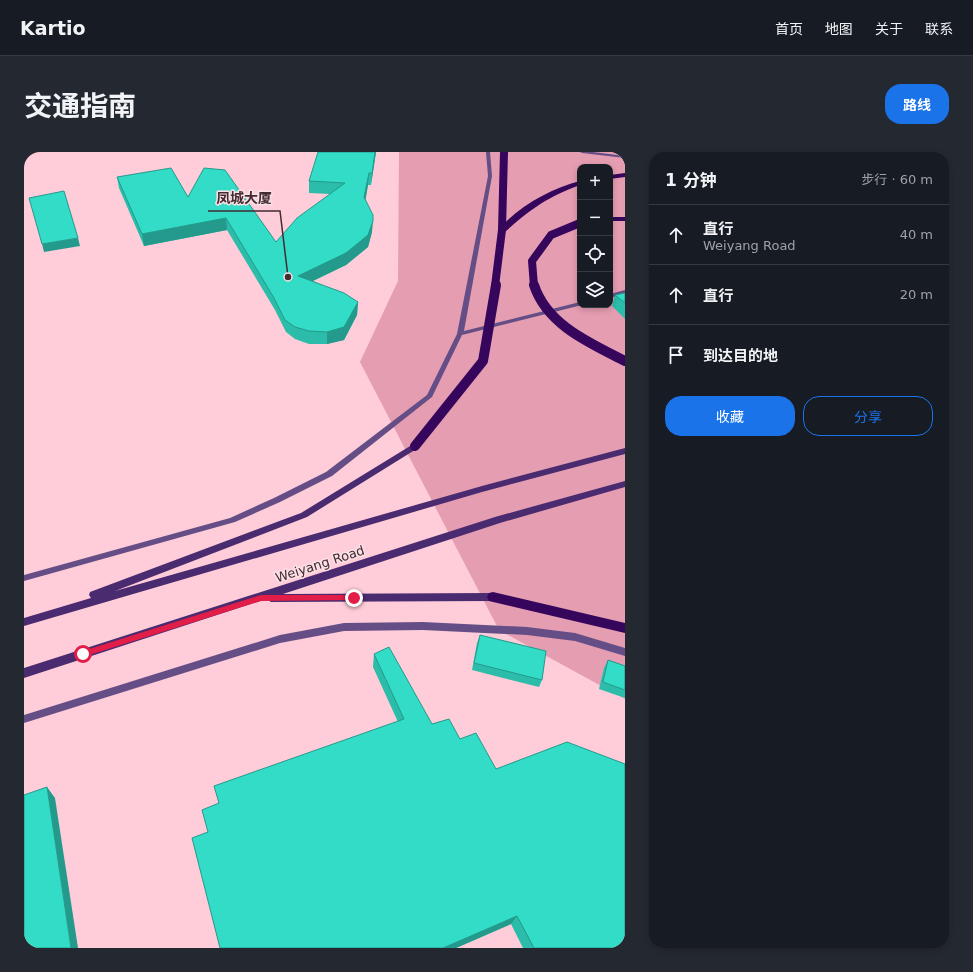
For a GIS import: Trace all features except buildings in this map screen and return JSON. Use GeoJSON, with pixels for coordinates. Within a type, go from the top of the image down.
{"type":"FeatureCollection","features":[{"type":"Feature","properties":{"kind":"highway"},"geometry":{"type":"LineString","coordinates":[[415,446],[483,361],[498,270],[502,230],[504,152]]}},
{"type":"Feature","properties":{"kind":"highway"},"geometry":{"type":"LineString","coordinates":[[613,177],[625,175]]}},
{"type":"Feature","properties":{"kind":"highway"},"geometry":{"type":"LineString","coordinates":[[502,230],[528,207],[552,193],[577,184]]}},
{"type":"Feature","properties":{"kind":"highway"},"geometry":{"type":"LineString","coordinates":[[613,219],[625,218]]}},
{"type":"Feature","properties":{"kind":"highway"},"geometry":{"type":"LineString","coordinates":[[577,224],[551,235],[532,261],[534,286],[541,303],[570,332],[625,361]]}},
{"type":"Feature","properties":{"kind":"highway"},"geometry":{"type":"LineString","coordinates":[[493,597],[625,628]]}},
{"type":"Feature","properties":{"kind":"main road"},"geometry":{"type":"LineString","coordinates":[[24,578],[232,520],[277,500],[329,474],[430,396],[460,334],[490,176],[488,152]]}},
{"type":"Feature","properties":{"kind":"main road"},"geometry":{"type":"LineString","coordinates":[[582,152],[625,157]]}},
{"type":"Feature","properties":{"kind":"main road"},"geometry":{"type":"LineString","coordinates":[[613,295],[625,292]]}},
{"type":"Feature","properties":{"kind":"main road"},"geometry":{"type":"LineString","coordinates":[[460,334],[577,305]]}},
{"type":"Feature","properties":{"kind":"main road"},"geometry":{"type":"LineString","coordinates":[[25,622],[304,515],[415,446]]}},
{"type":"Feature","properties":{"kind":"main road","name":"Weiyang Road"},"geometry":{"type":"LineString","coordinates":[[25,622],[482,489],[625,451]]}},
{"type":"Feature","properties":{"kind":"main road","name":"Weiyang Road"},"geometry":{"type":"LineString","coordinates":[[24,673],[261,598],[498,520],[625,484]]}},
{"type":"Feature","properties":{"kind":"main road"},"geometry":{"type":"LineString","coordinates":[[261,598],[493,597]]}},
{"type":"Feature","properties":{"kind":"main road"},"geometry":{"type":"LineString","coordinates":[[24,719],[280,639],[344,627],[423,626],[527,631],[575,637],[625,652]]}},
{"type":"Feature","properties":{"kind":"shaded area"},"geometry":{"type":"Polygon","coordinates":[[[399,152],[625,152],[625,699],[499,630],[360,362],[398,281],[399,152]]]}},
{"type":"Feature","properties":{"kind":"place","name":"凤城大厦"},"geometry":{"type":"Point","coordinates":[288,277]}},
{"type":"Feature","properties":{"kind":"route"},"geometry":{"type":"LineString","coordinates":[[83,654],[261,598],[354,598]]}}]}
